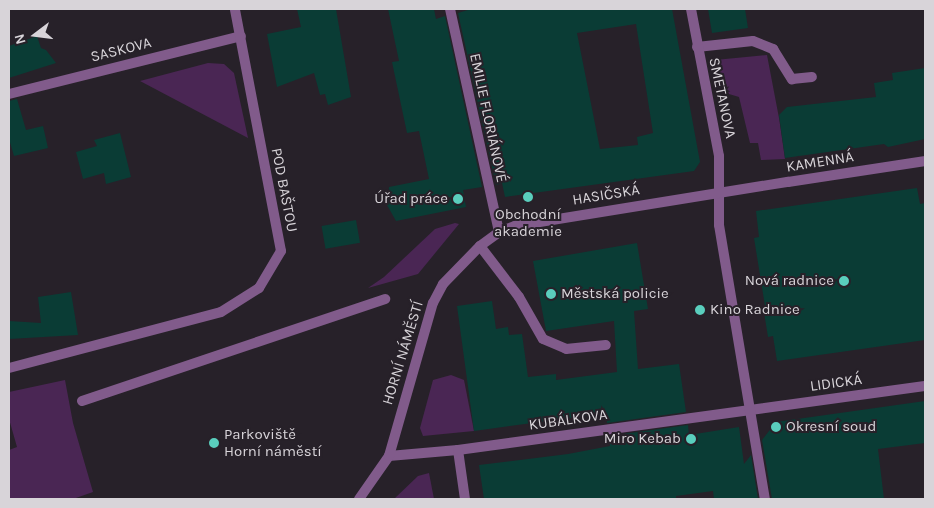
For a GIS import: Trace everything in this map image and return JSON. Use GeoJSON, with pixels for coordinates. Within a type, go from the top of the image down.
{"type":"FeatureCollection","features":[{"type":"Feature","properties":{"kind":"street","name":"POD BAŠTOU"},"geometry":{"type":"LineString","coordinates":[[9,368],[221,312],[259,288],[281,251],[235,9]]}},
{"type":"Feature","properties":{"kind":"street","name":"EMILIE FLORIÁNOVÉ"},"geometry":{"type":"LineString","coordinates":[[450,9],[499,232]]}},
{"type":"Feature","properties":{"kind":"street","name":"SMETANOVA"},"geometry":{"type":"LineString","coordinates":[[691,9],[696,47],[720,156],[719,225],[752,410],[765,499]]}},
{"type":"Feature","properties":{"kind":"street","name":"SASKOVA"},"geometry":{"type":"LineString","coordinates":[[9,94],[241,36]]}},
{"type":"Feature","properties":{"kind":"street"},"geometry":{"type":"LineString","coordinates":[[696,47],[753,41],[773,50],[792,79],[812,77]]}},
{"type":"Feature","properties":{"kind":"street","name":"KAMENNÁ"},"geometry":{"type":"LineString","coordinates":[[719,193],[925,160]]}},
{"type":"Feature","properties":{"kind":"street","name":"HASIČSKÁ"},"geometry":{"type":"LineString","coordinates":[[499,232],[547,220],[719,193]]}},
{"type":"Feature","properties":{"kind":"street","name":"HORNÍ NÁMĚSTÍ"},"geometry":{"type":"LineString","coordinates":[[360,499],[389,456],[433,303],[443,284],[480,246],[499,232]]}},
{"type":"Feature","properties":{"kind":"street"},"geometry":{"type":"LineString","coordinates":[[480,246],[519,297],[543,339],[566,349],[606,345]]}},
{"type":"Feature","properties":{"kind":"street"},"geometry":{"type":"LineString","coordinates":[[82,401],[385,298]]}},
{"type":"Feature","properties":{"kind":"street","name":"LIDICKÁ"},"geometry":{"type":"LineString","coordinates":[[752,410],[925,386]]}},
{"type":"Feature","properties":{"kind":"street","name":"KUBÁLKOVA"},"geometry":{"type":"LineString","coordinates":[[389,456],[458,450],[752,410]]}},
{"type":"Feature","properties":{"kind":"street"},"geometry":{"type":"LineString","coordinates":[[458,450],[465,499]]}},
{"type":"Feature","properties":{"kind":"shaded area"},"geometry":{"type":"Polygon","coordinates":[[[767,55],[785,159],[761,160],[758,143],[750,143],[739,97],[729,94],[715,60],[767,55]]]}},
{"type":"Feature","properties":{"kind":"shaded area"},"geometry":{"type":"Polygon","coordinates":[[[208,63],[224,64],[234,73],[248,138],[140,81],[208,63]]]}},
{"type":"Feature","properties":{"kind":"shaded area"},"geometry":{"type":"Polygon","coordinates":[[[455,223],[459,224],[418,274],[368,288],[384,277],[435,229],[455,223]]]}},
{"type":"Feature","properties":{"kind":"shaded area"},"geometry":{"type":"Polygon","coordinates":[[[451,375],[464,380],[474,431],[423,436],[420,428],[433,380],[451,375]]]}},
{"type":"Feature","properties":{"kind":"shaded area"},"geometry":{"type":"Polygon","coordinates":[[[65,380],[73,423],[93,492],[73,499],[10,499],[9,450],[17,447],[9,419],[9,392],[65,380]]]}},
{"type":"Feature","properties":{"kind":"shaded area"},"geometry":{"type":"Polygon","coordinates":[[[429,473],[434,499],[394,499],[418,476],[429,473]]]}},
{"type":"Feature","properties":{"kind":"building"},"geometry":{"type":"Polygon","coordinates":[[[297,9],[336,9],[351,97],[328,105],[325,94],[320,95],[314,73],[277,87],[267,34],[301,27],[297,9]]]}},
{"type":"Feature","properties":{"kind":"building"},"geometry":{"type":"Polygon","coordinates":[[[388,9],[434,9],[436,19],[445,16],[482,187],[463,190],[466,207],[396,221],[387,205],[389,187],[429,179],[419,131],[407,133],[392,62],[399,61],[388,9]]]}},
{"type":"Feature","properties":{"kind":"building"},"geometry":{"type":"Polygon","coordinates":[[[471,9],[672,9],[700,162],[694,171],[505,197],[502,183],[496,185],[458,13],[471,9]],[[636,24],[577,33],[600,149],[638,145],[637,137],[653,133],[636,24]]]}},
{"type":"Feature","properties":{"kind":"building"},"geometry":{"type":"Polygon","coordinates":[[[708,9],[745,9],[748,28],[712,33],[708,9]]]}},
{"type":"Feature","properties":{"kind":"building"},"geometry":{"type":"Polygon","coordinates":[[[37,36],[41,48],[46,50],[56,63],[9,78],[9,46],[37,36]]]}},
{"type":"Feature","properties":{"kind":"building"},"geometry":{"type":"Polygon","coordinates":[[[925,68],[925,139],[888,147],[884,144],[785,158],[779,115],[787,107],[876,97],[874,83],[893,80],[892,73],[925,68]]]}},
{"type":"Feature","properties":{"kind":"building"},"geometry":{"type":"Polygon","coordinates":[[[17,99],[26,130],[43,126],[48,148],[14,156],[9,139],[9,101],[17,99]]]}},
{"type":"Feature","properties":{"kind":"building"},"geometry":{"type":"Polygon","coordinates":[[[120,133],[131,177],[106,184],[104,173],[83,179],[76,152],[97,146],[94,140],[120,133]]]}},
{"type":"Feature","properties":{"kind":"building","name":"Nová radnice"},"geometry":{"type":"Polygon","coordinates":[[[917,188],[920,204],[925,203],[925,340],[777,361],[773,336],[768,337],[763,306],[765,306],[754,238],[759,237],[756,211],[917,188]]]}},
{"type":"Feature","properties":{"kind":"building"},"geometry":{"type":"Polygon","coordinates":[[[356,220],[360,243],[326,249],[322,226],[356,220]]]}},
{"type":"Feature","properties":{"kind":"building"},"geometry":{"type":"Polygon","coordinates":[[[637,243],[648,309],[634,311],[638,369],[679,364],[686,412],[607,423],[606,413],[474,431],[457,306],[492,301],[496,329],[508,327],[509,335],[522,334],[528,377],[556,374],[556,380],[617,372],[614,321],[546,331],[533,261],[637,243]]]}},
{"type":"Feature","properties":{"kind":"building"},"geometry":{"type":"Polygon","coordinates":[[[71,292],[78,335],[9,339],[9,321],[41,323],[38,297],[71,292]]]}},
{"type":"Feature","properties":{"kind":"building"},"geometry":{"type":"Polygon","coordinates":[[[925,401],[925,443],[878,449],[884,499],[772,499],[762,440],[776,422],[925,401]]]}},
{"type":"Feature","properties":{"kind":"building"},"geometry":{"type":"Polygon","coordinates":[[[688,425],[689,435],[739,427],[744,464],[751,455],[758,499],[714,499],[713,491],[676,496],[676,499],[484,499],[479,465],[568,454],[610,446],[609,436],[688,425]]]}},
{"type":"Feature","properties":{"kind":"place","name":"Obchodní akademie"},"geometry":{"type":"Point","coordinates":[528,197]}},
{"type":"Feature","properties":{"kind":"place","name":"Úřad práce"},"geometry":{"type":"Point","coordinates":[458,199]}},
{"type":"Feature","properties":{"kind":"place","name":"Nová radnice"},"geometry":{"type":"Point","coordinates":[844,281]}},
{"type":"Feature","properties":{"kind":"place","name":"Městská policie"},"geometry":{"type":"Point","coordinates":[551,294]}},
{"type":"Feature","properties":{"kind":"place","name":"Kino Radnice"},"geometry":{"type":"Point","coordinates":[700,310]}},
{"type":"Feature","properties":{"kind":"place","name":"Okresní soud"},"geometry":{"type":"Point","coordinates":[776,427]}},
{"type":"Feature","properties":{"kind":"place","name":"Miro Kebab"},"geometry":{"type":"Point","coordinates":[691,439]}},
{"type":"Feature","properties":{"kind":"place","name":"Parkoviště Horní náměstí"},"geometry":{"type":"Point","coordinates":[214,443]}}]}
